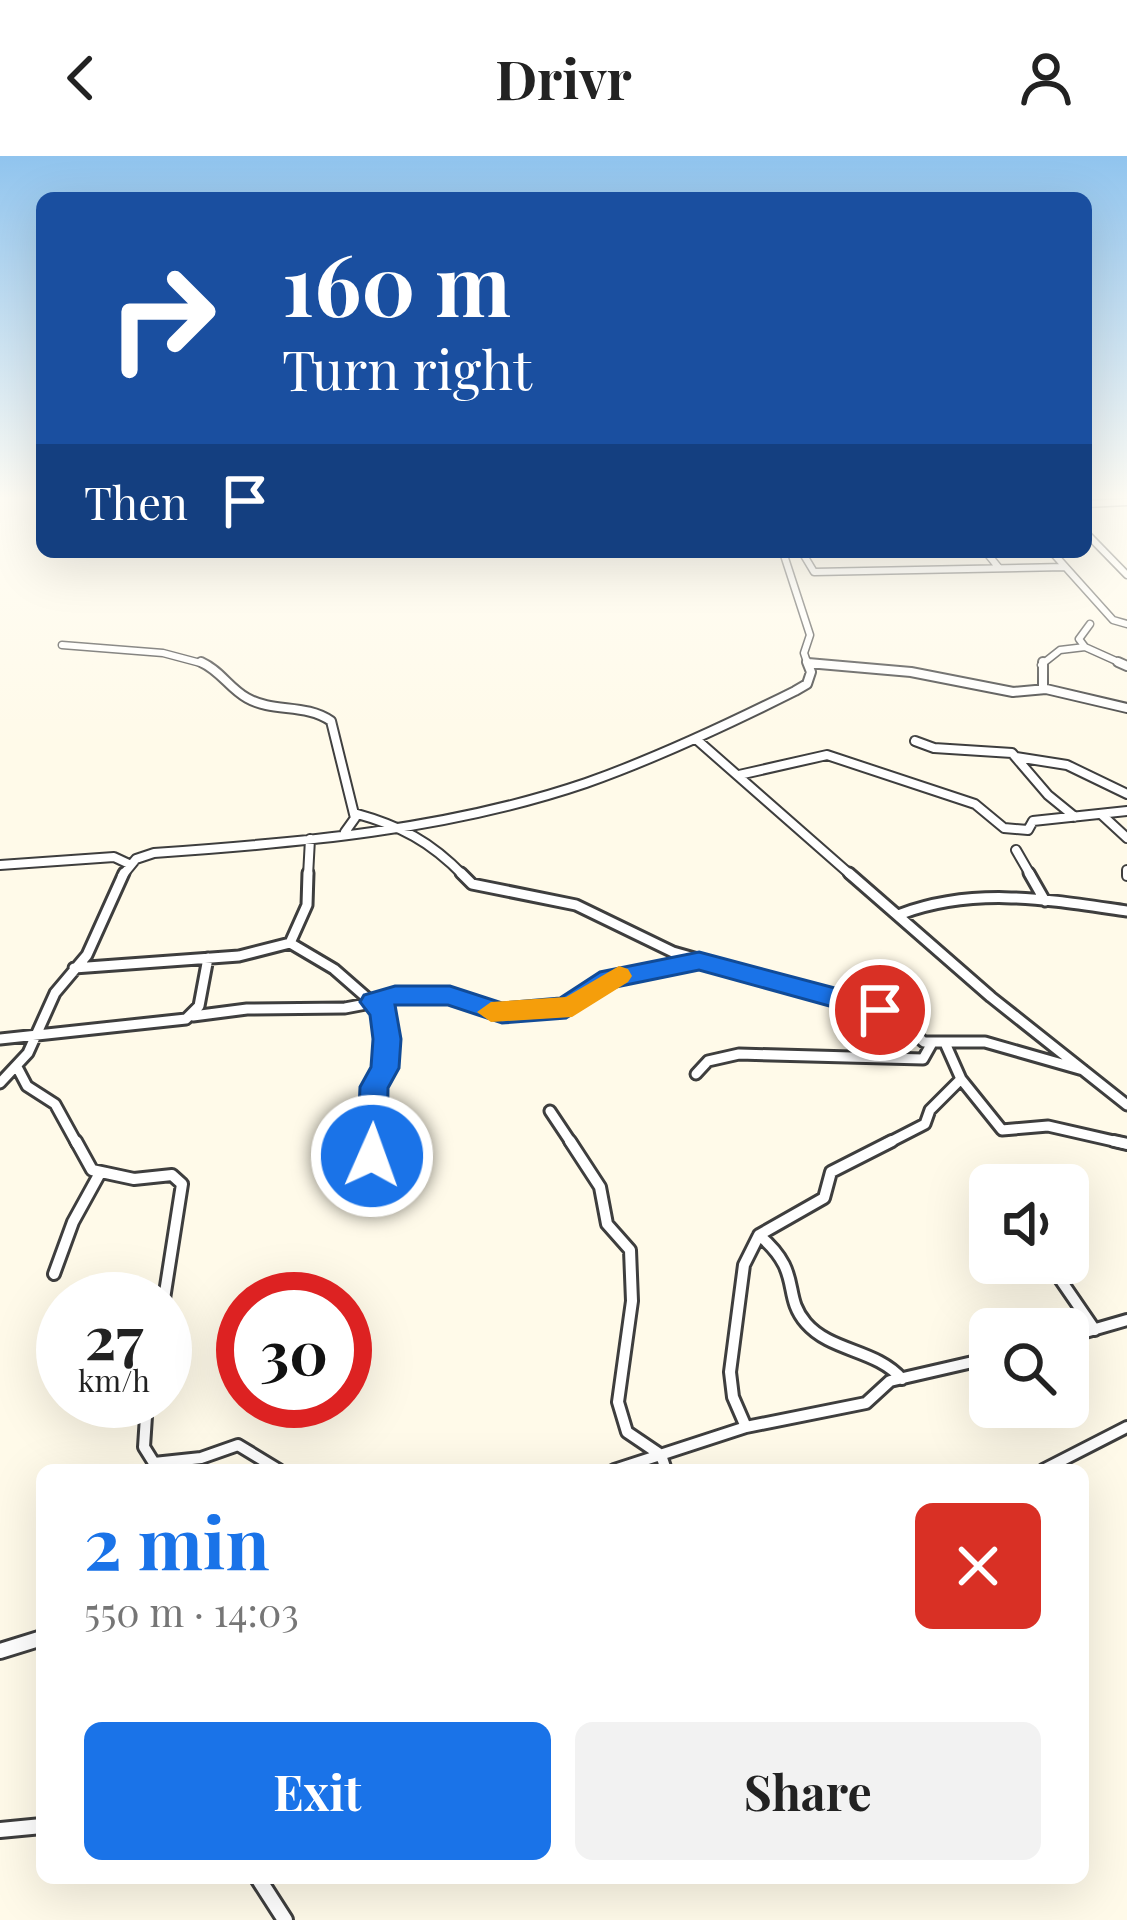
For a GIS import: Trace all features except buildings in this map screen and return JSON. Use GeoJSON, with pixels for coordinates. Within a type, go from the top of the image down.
{"type":"FeatureCollection","features":[{"type":"Feature","properties":{"kind":"street"},"geometry":{"type":"LineString","coordinates":[[0,1083],[17,1067],[55,993],[91,948],[128,864],[156,853],[401,826],[580,782],[696,739],[810,682],[804,653],[810,634],[792,580]]}},
{"type":"Feature","properties":{"kind":"street"},"geometry":{"type":"LineString","coordinates":[[1077,580],[1113,620],[1127,624]]}},
{"type":"Feature","properties":{"kind":"street"},"geometry":{"type":"LineString","coordinates":[[1085,647],[1079,637],[1090,624]]}},
{"type":"Feature","properties":{"kind":"street"},"geometry":{"type":"LineString","coordinates":[[62,644],[148,650],[210,666],[248,700],[280,703],[329,720],[335,727],[340,773],[355,821],[340,835]]}},
{"type":"Feature","properties":{"kind":"street"},"geometry":{"type":"LineString","coordinates":[[1043,689],[1040,666],[1062,649],[1085,647],[1127,666]]}},
{"type":"Feature","properties":{"kind":"street"},"geometry":{"type":"LineString","coordinates":[[808,663],[911,672],[1012,692],[1043,689],[1127,708]]}},
{"type":"Feature","properties":{"kind":"street"},"geometry":{"type":"LineString","coordinates":[[696,739],[991,997],[1127,1106]]}},
{"type":"Feature","properties":{"kind":"street"},"geometry":{"type":"LineString","coordinates":[[915,741],[934,748],[1007,752],[1076,818]]}},
{"type":"Feature","properties":{"kind":"street"},"geometry":{"type":"LineString","coordinates":[[739,775],[827,754],[975,804],[1011,830],[1028,830],[1033,821],[1127,811]]}},
{"type":"Feature","properties":{"kind":"street"},"geometry":{"type":"LineString","coordinates":[[1016,757],[1067,764],[1127,794]]}},
{"type":"Feature","properties":{"kind":"street"},"geometry":{"type":"LineString","coordinates":[[354,813],[401,826],[434,844],[472,884],[533,892],[576,905],[620,930],[699,961],[889,1012],[919,1040],[986,1042],[1083,1070]]}},
{"type":"Feature","properties":{"kind":"street"},"geometry":{"type":"LineString","coordinates":[[1101,814],[1127,838]]}},
{"type":"Feature","properties":{"kind":"street"},"geometry":{"type":"LineString","coordinates":[[290,943],[307,905],[310,838]]}},
{"type":"Feature","properties":{"kind":"street"},"geometry":{"type":"LineString","coordinates":[[1016,850],[1045,901]]}},
{"type":"Feature","properties":{"kind":"street"},"geometry":{"type":"LineString","coordinates":[[0,865],[106,857],[128,864]]}},
{"type":"Feature","properties":{"kind":"street"},"geometry":{"type":"LineString","coordinates":[[901,914],[920,905],[971,896],[1127,911]]}},
{"type":"Feature","properties":{"kind":"street"},"geometry":{"type":"LineString","coordinates":[[74,968],[208,958],[290,943],[334,969],[382,1011],[387,1039],[385,1068],[374,1087],[372,1156]]}},
{"type":"Feature","properties":{"kind":"street"},"geometry":{"type":"LineString","coordinates":[[193,1016],[202,996],[208,958]]}},
{"type":"Feature","properties":{"kind":"street"},"geometry":{"type":"LineString","coordinates":[[0,1040],[193,1016],[373,1002],[395,995],[444,994],[492,1012],[566,1008],[609,979],[699,961]]}},
{"type":"Feature","properties":{"kind":"street"},"geometry":{"type":"LineString","coordinates":[[696,1074],[708,1061],[739,1054],[922,1059],[939,1043]]}},
{"type":"Feature","properties":{"kind":"street"},"geometry":{"type":"LineString","coordinates":[[939,1043],[1002,1130],[1048,1126],[1127,1144]]}},
{"type":"Feature","properties":{"kind":"street"},"geometry":{"type":"LineString","coordinates":[[17,1067],[27,1086],[55,1104],[92,1170],[134,1180],[172,1175],[182,1184],[168,1272]]}},
{"type":"Feature","properties":{"kind":"street"},"geometry":{"type":"LineString","coordinates":[[742,1420],[730,1386],[733,1350],[744,1265],[759,1235],[824,1198],[831,1172],[924,1125],[930,1110],[961,1078]]}},
{"type":"Feature","properties":{"kind":"street"},"geometry":{"type":"LineString","coordinates":[[550,1112],[600,1187],[608,1224],[630,1250],[632,1301],[618,1402],[627,1432],[661,1455],[664,1464]]}},
{"type":"Feature","properties":{"kind":"street"},"geometry":{"type":"LineString","coordinates":[[55,1272],[72,1217],[84,1206],[100,1173]]}},
{"type":"Feature","properties":{"kind":"street"},"geometry":{"type":"LineString","coordinates":[[759,1235],[788,1267],[797,1310],[806,1323],[848,1348],[889,1363],[902,1379]]}},
{"type":"Feature","properties":{"kind":"street"},"geometry":{"type":"LineString","coordinates":[[1063,1284],[1095,1330]]}},
{"type":"Feature","properties":{"kind":"street"},"geometry":{"type":"LineString","coordinates":[[1089,1332],[1127,1320]]}},
{"type":"Feature","properties":{"kind":"street"},"geometry":{"type":"LineString","coordinates":[[633,1464],[730,1432],[742,1420],[866,1403],[882,1387],[902,1379],[969,1363]]}},
{"type":"Feature","properties":{"kind":"street"},"geometry":{"type":"LineString","coordinates":[[1055,1464],[1127,1427]]}},
{"type":"Feature","properties":{"kind":"street"},"geometry":{"type":"LineString","coordinates":[[145,1428],[144,1447],[154,1463],[201,1458],[238,1444],[270,1464]]}},
{"type":"Feature","properties":{"kind":"street"},"geometry":{"type":"LineString","coordinates":[[0,1651],[36,1640]]}},
{"type":"Feature","properties":{"kind":"street"},"geometry":{"type":"LineString","coordinates":[[0,1830],[36,1827]]}},
{"type":"Feature","properties":{"kind":"street"},"geometry":{"type":"LineString","coordinates":[[261,1884],[285,1920]]}},
{"type":"Feature","properties":{"kind":"street"},"geometry":{"type":"LineString","coordinates":[[271,1884],[273,1904]]}},
{"type":"Feature","properties":{"kind":"slow traffic"},"geometry":{"type":"LineString","coordinates":[[491,1012],[572,1007],[619,976]]}},
{"type":"Feature","properties":{"kind":"route"},"geometry":{"type":"LineString","coordinates":[[372,1156],[374,1087],[385,1068],[387,1039],[382,1011],[373,1002],[395,995],[450,995],[482,1010],[502,1013],[566,1008],[622,974],[699,961],[880,1010]]}}]}
